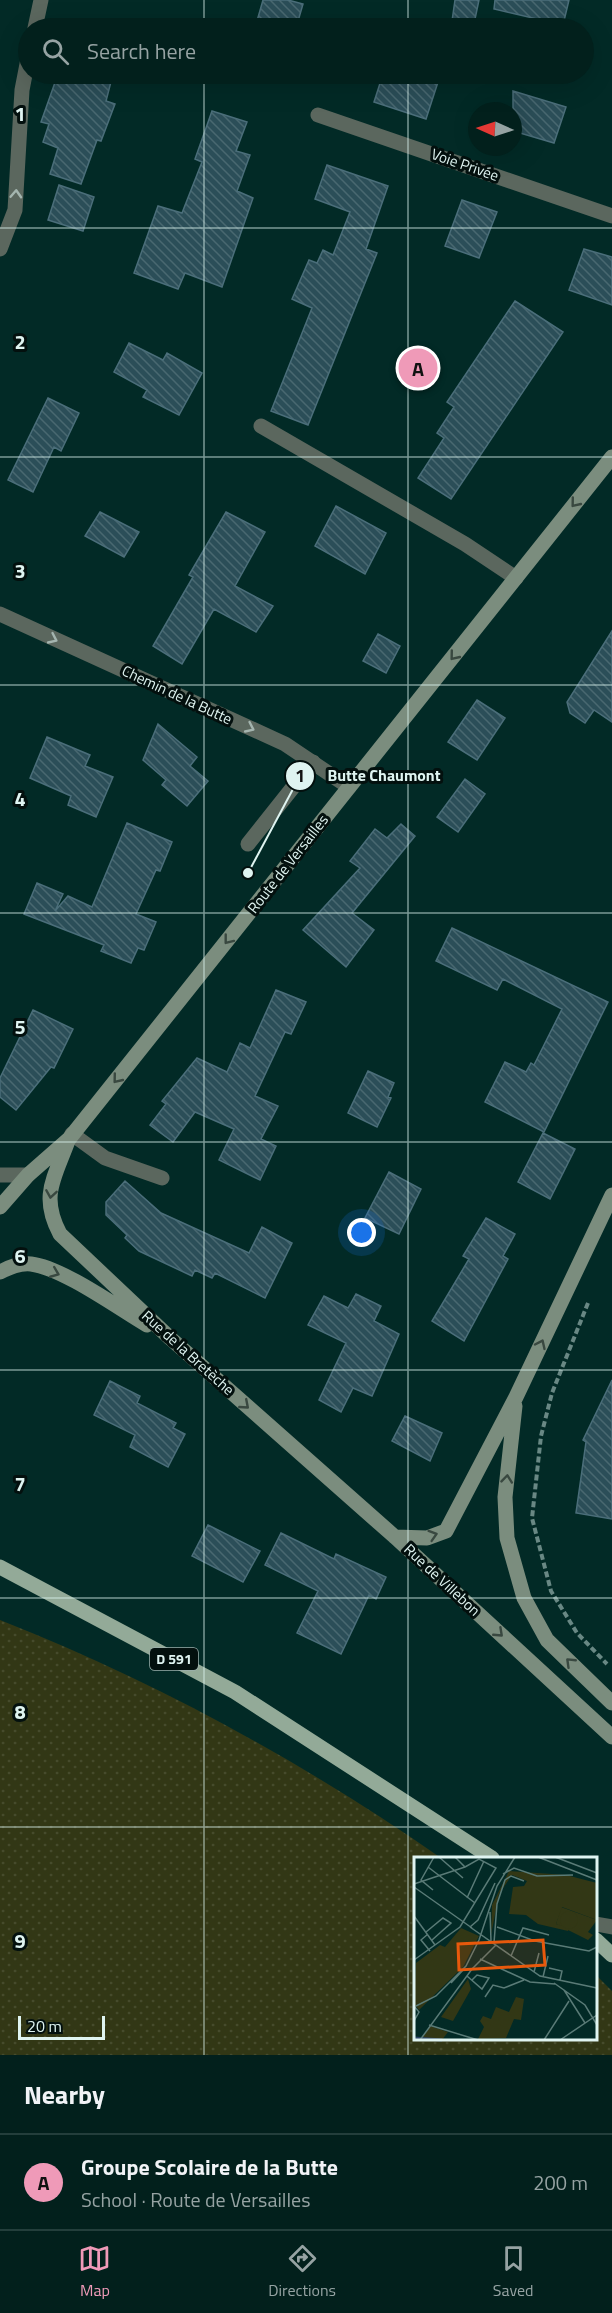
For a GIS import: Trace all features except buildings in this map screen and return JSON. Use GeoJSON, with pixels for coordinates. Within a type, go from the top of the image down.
{"type":"FeatureCollection","features":[{"type":"Feature","properties":{"kind":"main road","name":"Route de Versailles"},"geometry":{"type":"LineString","coordinates":[[0,1207],[28,1175],[70,1136],[612,457]]}},
{"type":"Feature","properties":{"kind":"main road","name":"Rue de la Bretèche"},"geometry":{"type":"LineString","coordinates":[[70,1136],[49,1193],[50,1214],[60,1234],[170,1338],[395,1537]]}},
{"type":"Feature","properties":{"kind":"main road","name":"Rue de Villebon"},"geometry":{"type":"LineString","coordinates":[[395,1537],[427,1538],[446,1531],[516,1397],[612,1195]]}},
{"type":"Feature","properties":{"kind":"main road"},"geometry":{"type":"LineString","coordinates":[[0,1272],[15,1264],[33,1264],[65,1277],[170,1338]]}},
{"type":"Feature","properties":{"kind":"main road","name":"Rue de Villebon"},"geometry":{"type":"LineString","coordinates":[[516,1397],[505,1497],[507,1538],[524,1598],[547,1640],[612,1703]]}},
{"type":"Feature","properties":{"kind":"main road","name":"Rue de Villebon"},"geometry":{"type":"LineString","coordinates":[[395,1537],[612,1737]]}},
{"type":"Feature","properties":{"kind":"main road","name":"D 591"},"geometry":{"type":"LineString","coordinates":[[0,1567],[236,1692],[490,1857]]}},
{"type":"Feature","properties":{"kind":"main road"},"geometry":{"type":"LineString","coordinates":[[597,1941],[612,1955]]}},
{"type":"Feature","properties":{"kind":"street"},"geometry":{"type":"LineString","coordinates":[[37,18],[41,0]]}},
{"type":"Feature","properties":{"kind":"street"},"geometry":{"type":"LineString","coordinates":[[0,249],[15,210],[23,84]]}},
{"type":"Feature","properties":{"kind":"street","name":"Voie Privée"},"geometry":{"type":"LineString","coordinates":[[318,115],[612,216]]}},
{"type":"Feature","properties":{"kind":"street"},"geometry":{"type":"LineString","coordinates":[[261,426],[465,544],[516,578]]}},
{"type":"Feature","properties":{"kind":"street","name":"Chemin de la Butte"},"geometry":{"type":"LineString","coordinates":[[0,614],[285,744],[349,787]]}},
{"type":"Feature","properties":{"kind":"street"},"geometry":{"type":"LineString","coordinates":[[248,844],[313,762]]}},
{"type":"Feature","properties":{"kind":"street"},"geometry":{"type":"LineString","coordinates":[[70,1136],[105,1158],[162,1178]]}},
{"type":"Feature","properties":{"kind":"street"},"geometry":{"type":"LineString","coordinates":[[0,1175],[28,1175]]}},
{"type":"Feature","properties":{"kind":"street"},"geometry":{"type":"LineString","coordinates":[[597,1924],[612,1927]]}},
{"type":"Feature","properties":{"kind":"path"},"geometry":{"type":"LineString","coordinates":[[589,1300],[552,1393],[541,1436],[532,1518],[551,1591],[577,1633],[612,1669]]}},
{"type":"Feature","properties":{"kind":"green space"},"geometry":{"type":"Polygon","coordinates":[[[0,1620],[115,1670],[228,1726],[337,1789],[440,1857],[414,1857],[414,2040],[597,2040],[597,1976],[612,1991],[612,2055],[0,2055],[0,1620]]]}},
{"type":"Feature","properties":{"kind":"place","name":"Groupe Scolaire de la Butte"},"geometry":{"type":"Point","coordinates":[418,368]}},
{"type":"Feature","properties":{"kind":"place","name":"Butte Chaumont"},"geometry":{"type":"Point","coordinates":[248,873]}}]}
